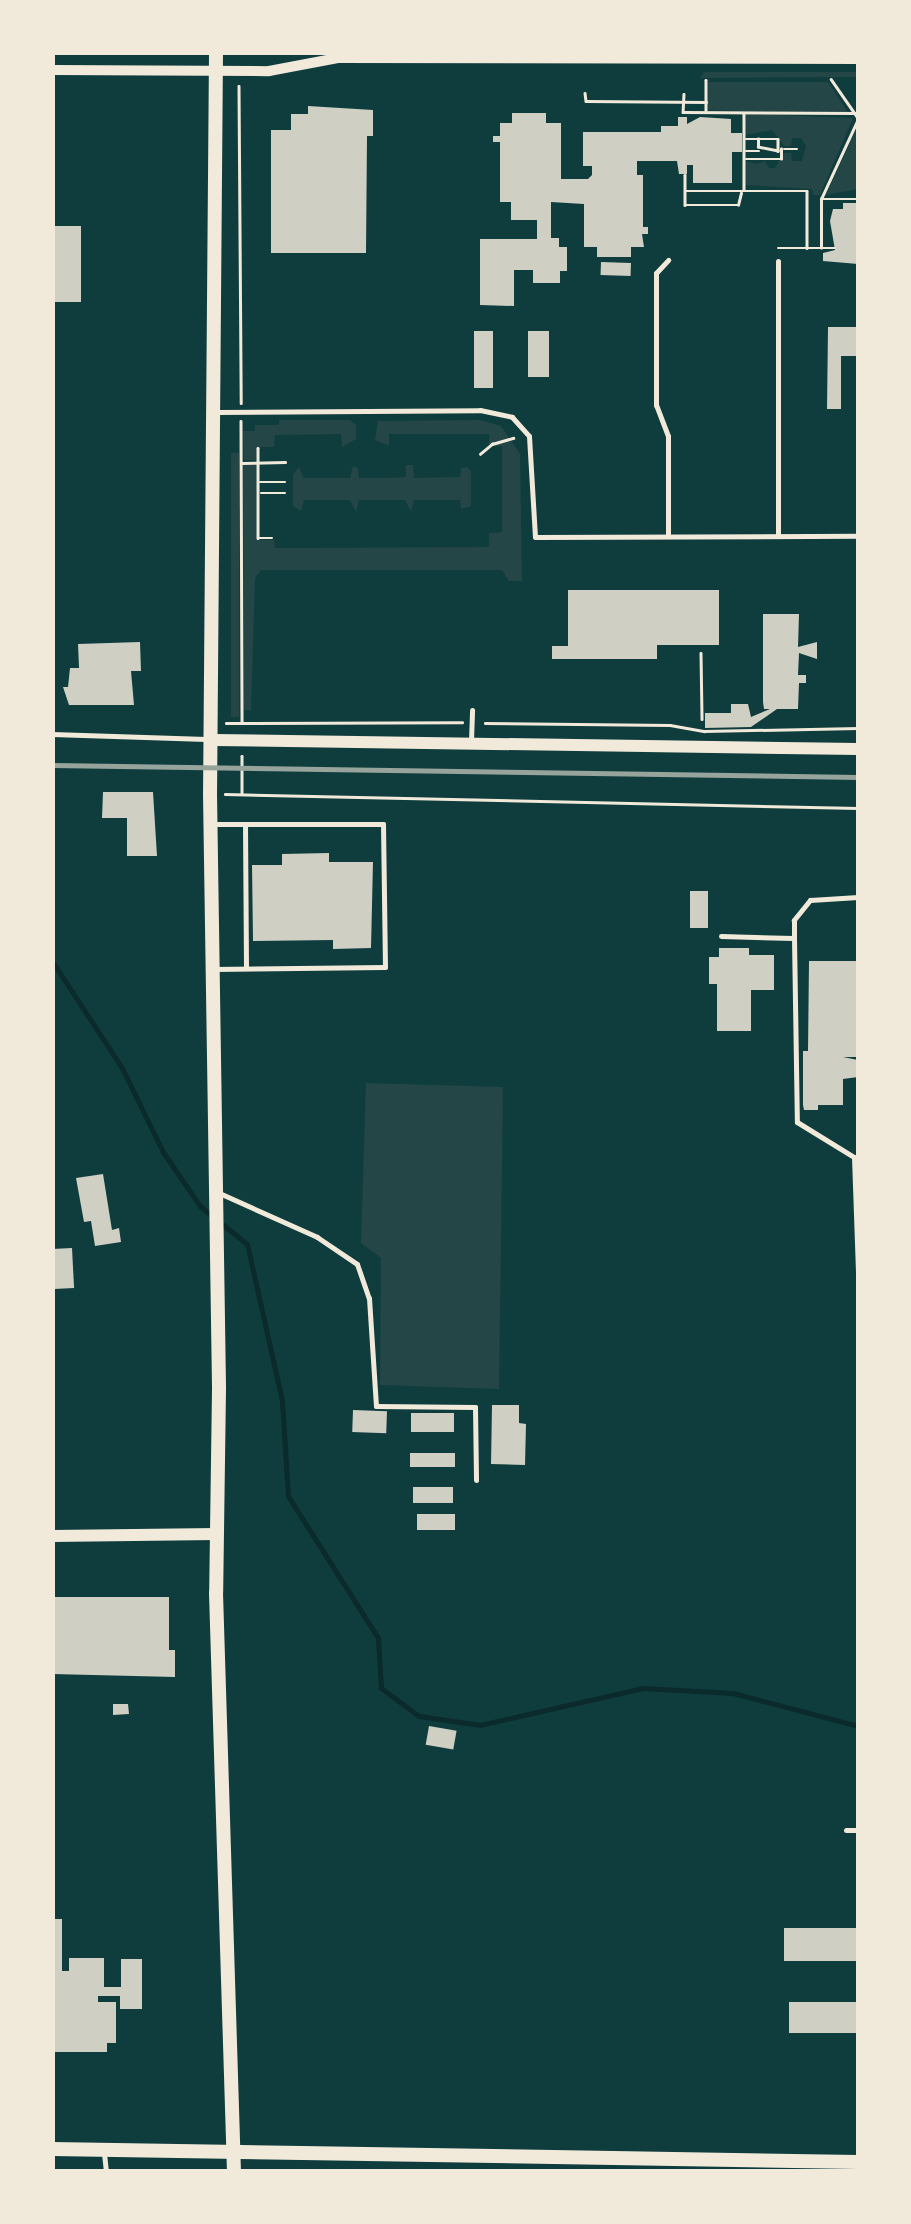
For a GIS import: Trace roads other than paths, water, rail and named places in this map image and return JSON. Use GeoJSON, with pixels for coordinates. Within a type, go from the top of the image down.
{"type":"FeatureCollection","features":[{"type":"Feature","properties":{"kind":"main road"},"geometry":{"type":"LineString","coordinates":[[216,52],[214,740],[210,794],[216,1534],[234,2172]]}},
{"type":"Feature","properties":{"kind":"main road"},"geometry":{"type":"LineString","coordinates":[[52,2149],[618,2166],[858,2162]]}},
{"type":"Feature","properties":{"kind":"street"},"geometry":{"type":"LineString","coordinates":[[52,70],[270,71],[338,58],[858,59]]}},
{"type":"Feature","properties":{"kind":"street"},"geometry":{"type":"LineString","coordinates":[[214,740],[858,750]]}},
{"type":"Feature","properties":{"kind":"street"},"geometry":{"type":"LineString","coordinates":[[52,1536],[216,1534]]}},
{"type":"Feature","properties":{"kind":"lane"},"geometry":{"type":"LineString","coordinates":[[668,260],[656,273],[656,405],[668,436],[668,536]]}},
{"type":"Feature","properties":{"kind":"lane"},"geometry":{"type":"LineString","coordinates":[[778,261],[778,536]]}},
{"type":"Feature","properties":{"kind":"lane"},"geometry":{"type":"LineString","coordinates":[[214,412],[480,410],[512,417],[527,432],[535,537],[858,536]]}},
{"type":"Feature","properties":{"kind":"lane"},"geometry":{"type":"LineString","coordinates":[[471,744],[472,710]]}},
{"type":"Feature","properties":{"kind":"lane"},"geometry":{"type":"LineString","coordinates":[[52,734],[214,740]]}},
{"type":"Feature","properties":{"kind":"lane"},"geometry":{"type":"LineString","coordinates":[[210,824],[384,824],[384,967],[212,968]]}},
{"type":"Feature","properties":{"kind":"lane"},"geometry":{"type":"LineString","coordinates":[[245,824],[246,968]]}},
{"type":"Feature","properties":{"kind":"lane"},"geometry":{"type":"LineString","coordinates":[[858,897],[810,900],[794,920],[796,1122],[854,1157],[858,1273]]}},
{"type":"Feature","properties":{"kind":"lane"},"geometry":{"type":"LineString","coordinates":[[721,936],[794,938]]}},
{"type":"Feature","properties":{"kind":"lane"},"geometry":{"type":"LineString","coordinates":[[215,1198],[316,1236],[357,1264],[370,1298],[376,1406],[476,1407],[476,1480]]}},
{"type":"Feature","properties":{"kind":"lane"},"geometry":{"type":"LineString","coordinates":[[846,1830],[858,1830]]}},
{"type":"Feature","properties":{"kind":"lane"},"geometry":{"type":"LineString","coordinates":[[104,2150],[106,2172]]}},
{"type":"Feature","properties":{"kind":"waterway"},"geometry":{"type":"LineString","coordinates":[[52,961],[122,1068],[163,1152],[200,1206],[212,1216]]}},
{"type":"Feature","properties":{"kind":"waterway"},"geometry":{"type":"LineString","coordinates":[[221,1223],[247,1244],[282,1401],[288,1496],[378,1638],[381,1688],[419,1716],[480,1725],[643,1688],[733,1693],[858,1726]]}},
{"type":"Feature","properties":{"kind":"railway"},"geometry":{"type":"LineString","coordinates":[[52,765],[858,777]]}}]}
